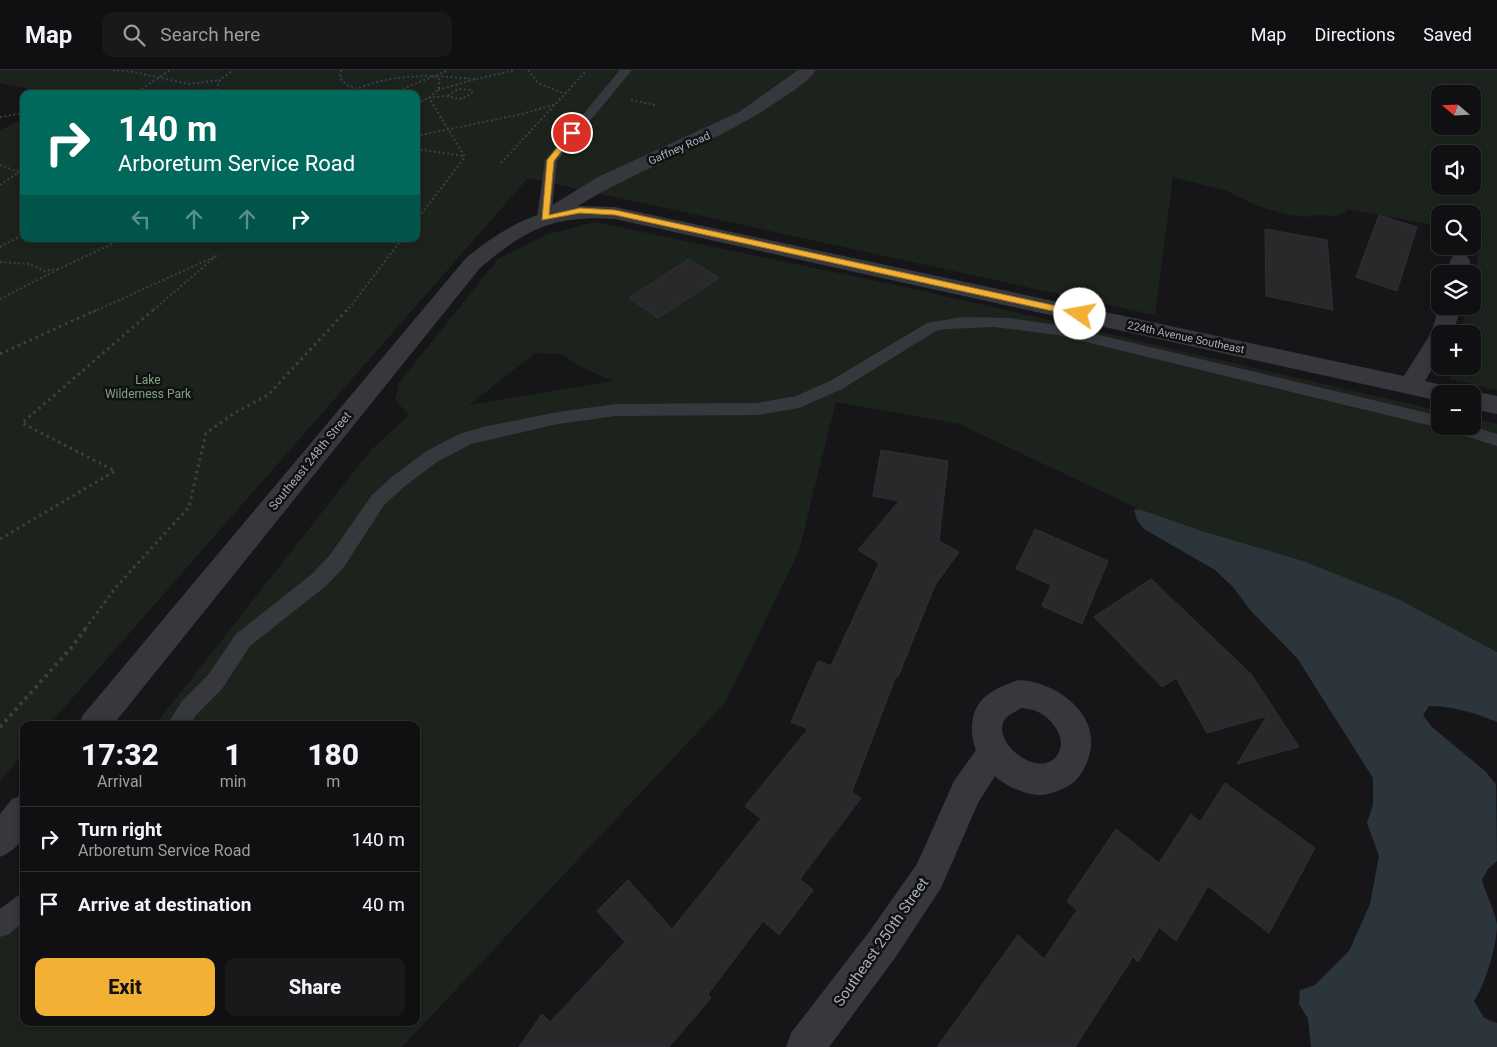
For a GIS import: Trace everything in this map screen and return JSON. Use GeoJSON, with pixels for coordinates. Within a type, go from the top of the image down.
{"type":"FeatureCollection","features":[{"type":"Feature","properties":{"kind":"street","name":"Gaffney Road"},"geometry":{"type":"LineString","coordinates":[[544,218],[605,181],[745,116],[793,83],[808,70]]}},
{"type":"Feature","properties":{"kind":"street","name":"224th Avenue Southeast"},"geometry":{"type":"LineString","coordinates":[[544,218],[580,211],[615,212],[1431,391]]}},
{"type":"Feature","properties":{"kind":"street","name":"Southeast 248th Street"},"geometry":{"type":"LineString","coordinates":[[97,721],[473,263],[507,235],[544,218]]}},
{"type":"Feature","properties":{"kind":"street"},"geometry":{"type":"LineString","coordinates":[[1410,386],[1431,351]]}},
{"type":"Feature","properties":{"kind":"street"},"geometry":{"type":"LineString","coordinates":[[1481,402],[1497,405]]}},
{"type":"Feature","properties":{"kind":"street","name":"Southeast 250th Street"},"geometry":{"type":"LineString","coordinates":[[805,1047],[882,945],[929,876],[966,792],[986,762],[995,756]]}},
{"type":"Feature","properties":{"kind":"street"},"geometry":{"type":"LineString","coordinates":[[0,840],[20,816]]}},
{"type":"Feature","properties":{"kind":"lane"},"geometry":{"type":"LineString","coordinates":[[544,218],[550,160],[626,70]]}},
{"type":"Feature","properties":{"kind":"lane"},"geometry":{"type":"LineString","coordinates":[[181,721],[189,708],[215,682],[243,640],[319,580],[337,561],[378,500],[398,481],[432,457],[466,439],[483,433],[558,418],[616,410],[757,410],[799,402],[844,381],[932,327],[948,323],[1004,322],[1075,334],[1431,420]]}},
{"type":"Feature","properties":{"kind":"lane"},"geometry":{"type":"LineString","coordinates":[[1481,435],[1497,440]]}},
{"type":"Feature","properties":{"kind":"lane"},"geometry":{"type":"LineString","coordinates":[[0,926],[20,908]]}},
{"type":"Feature","properties":{"kind":"path"},"geometry":{"type":"LineString","coordinates":[[113,70],[134,72],[189,84],[220,80]]}},
{"type":"Feature","properties":{"kind":"path"},"geometry":{"type":"LineString","coordinates":[[140,90],[170,70]]}},
{"type":"Feature","properties":{"kind":"path"},"geometry":{"type":"LineString","coordinates":[[216,90],[220,80],[233,70]]}},
{"type":"Feature","properties":{"kind":"path"},"geometry":{"type":"LineString","coordinates":[[341,70],[340,78],[346,85],[356,88]]}},
{"type":"Feature","properties":{"kind":"path"},"geometry":{"type":"LineString","coordinates":[[401,90],[448,70]]}},
{"type":"Feature","properties":{"kind":"path"},"geometry":{"type":"LineString","coordinates":[[437,90],[515,70]]}},
{"type":"Feature","properties":{"kind":"path"},"geometry":{"type":"LineString","coordinates":[[528,70],[538,83],[565,94]]}},
{"type":"Feature","properties":{"kind":"path"},"geometry":{"type":"LineString","coordinates":[[501,163],[587,70]]}},
{"type":"Feature","properties":{"kind":"path"},"geometry":{"type":"LineString","coordinates":[[353,90],[375,80],[398,76],[476,79]]}},
{"type":"Feature","properties":{"kind":"path"},"geometry":{"type":"LineString","coordinates":[[430,98],[437,90],[439,79],[434,76]]}},
{"type":"Feature","properties":{"kind":"path"},"geometry":{"type":"LineString","coordinates":[[420,102],[430,98],[448,96],[455,90],[462,88],[471,90],[472,93],[461,100],[454,100],[448,96]]}},
{"type":"Feature","properties":{"kind":"path"},"geometry":{"type":"LineString","coordinates":[[430,98],[465,157]]}},
{"type":"Feature","properties":{"kind":"path"},"geometry":{"type":"LineString","coordinates":[[420,135],[527,114],[556,104]]}},
{"type":"Feature","properties":{"kind":"path"},"geometry":{"type":"LineString","coordinates":[[0,117],[20,114]]}},
{"type":"Feature","properties":{"kind":"path"},"geometry":{"type":"LineString","coordinates":[[420,150],[465,157]]}},
{"type":"Feature","properties":{"kind":"path"},"geometry":{"type":"LineString","coordinates":[[420,215],[465,157]]}},
{"type":"Feature","properties":{"kind":"path"},"geometry":{"type":"LineString","coordinates":[[0,164],[19,172]]}},
{"type":"Feature","properties":{"kind":"path"},"geometry":{"type":"LineString","coordinates":[[0,185],[19,172]]}},
{"type":"Feature","properties":{"kind":"path"},"geometry":{"type":"LineString","coordinates":[[0,247],[20,236]]}},
{"type":"Feature","properties":{"kind":"path"},"geometry":{"type":"LineString","coordinates":[[0,299],[62,268],[96,254],[117,242]]}},
{"type":"Feature","properties":{"kind":"path"},"geometry":{"type":"LineString","coordinates":[[0,727],[71,648],[117,586],[189,507],[206,433],[236,412],[268,395],[353,304],[400,242]]}},
{"type":"Feature","properties":{"kind":"path"},"geometry":{"type":"LineString","coordinates":[[0,354],[216,256],[22,423],[115,471],[0,539]]}},
{"type":"Feature","properties":{"kind":"path"},"geometry":{"type":"LineString","coordinates":[[0,262],[29,264],[45,271],[62,268]]}},
{"type":"Feature","properties":{"kind":"green space","name":"Lake Wilderness Park"},"geometry":{"type":"Polygon","coordinates":[[[0,70],[1497,70],[1497,390],[1450,379],[1451,375],[1481,375],[1481,325],[1462,325],[1465,315],[1481,315],[1481,265],[1476,265],[1479,255],[1481,255],[1483,235],[1481,234],[1481,205],[1431,205],[1431,224],[1347,209],[1346,212],[1335,216],[1319,215],[1305,217],[1289,215],[1258,206],[1227,191],[1173,177],[1155,315],[528,178],[53,721],[20,721],[20,758],[0,781],[0,130],[20,121],[20,242],[420,242],[420,90],[32,90],[0,83],[0,70]]]}},
{"type":"Feature","properties":{"kind":"green space"},"geometry":{"type":"Polygon","coordinates":[[[595,222],[919,290],[1431,409],[1431,435],[1481,435],[1481,420],[1497,424],[1497,652],[1397,599],[1139,509],[959,424],[836,402],[799,551],[725,703],[402,1047],[0,1047],[0,923],[20,897],[20,1026],[420,1026],[420,721],[158,721],[371,450],[409,415],[395,400],[399,383],[498,259],[545,235],[595,222]],[[535,353],[469,405],[613,381],[581,367],[561,354],[535,353]]]}},
{"type":"Feature","properties":{"kind":"shaded area"},"geometry":{"type":"Polygon","coordinates":[[[1139,509],[1205,532],[1303,561],[1398,599],[1497,652],[1497,722],[1464,711],[1438,706],[1429,706],[1423,715],[1432,727],[1485,771],[1496,784],[1497,861],[1488,869],[1482,880],[1497,925],[1493,954],[1474,1001],[1484,1018],[1497,1023],[1497,1047],[1311,1047],[1308,1019],[1299,1004],[1300,990],[1315,985],[1349,951],[1370,904],[1379,856],[1367,823],[1373,804],[1373,778],[1297,658],[1251,611],[1233,587],[1215,570],[1144,529],[1137,520],[1134,510],[1139,509]]]}},
{"type":"Feature","properties":{"kind":"building"},"geometry":{"type":"Polygon","coordinates":[[[1379,215],[1417,227],[1397,291],[1356,277],[1379,215]]]}},
{"type":"Feature","properties":{"kind":"building"},"geometry":{"type":"Polygon","coordinates":[[[1265,229],[1327,240],[1333,310],[1266,296],[1265,229]]]}},
{"type":"Feature","properties":{"kind":"building"},"geometry":{"type":"Polygon","coordinates":[[[689,259],[719,278],[658,318],[629,298],[689,259]]]}},
{"type":"Feature","properties":{"kind":"building"},"geometry":{"type":"Polygon","coordinates":[[[881,450],[948,461],[939,541],[959,552],[935,585],[898,677],[896,676],[852,792],[861,798],[800,879],[813,890],[779,935],[763,921],[708,994],[711,998],[669,1047],[519,1047],[542,1014],[550,1022],[625,942],[597,911],[628,880],[672,929],[761,819],[745,806],[808,729],[791,722],[818,661],[831,666],[879,563],[858,550],[899,501],[873,496],[881,450]]]}},
{"type":"Feature","properties":{"kind":"building"},"geometry":{"type":"Polygon","coordinates":[[[1035,529],[1108,561],[1082,624],[1042,606],[1051,585],[1016,569],[1035,529]]]}},
{"type":"Feature","properties":{"kind":"building"},"geometry":{"type":"Polygon","coordinates":[[[1151,579],[1251,674],[1299,747],[1237,764],[1267,716],[1207,733],[1176,678],[1162,687],[1094,617],[1151,579]]]}},
{"type":"Feature","properties":{"kind":"building"},"geometry":{"type":"Polygon","coordinates":[[[1225,783],[1315,848],[1269,933],[1208,886],[1176,941],[1159,927],[1138,962],[1133,957],[1075,1047],[937,1047],[1018,935],[1044,959],[1077,910],[1067,901],[1116,829],[1159,863],[1191,814],[1200,822],[1225,783]]]}},
{"type":"Feature","properties":{"kind":"route"},"geometry":{"type":"LineString","coordinates":[[572,133],[550,160],[544,218],[580,211],[615,212],[1080,314]]}}]}
